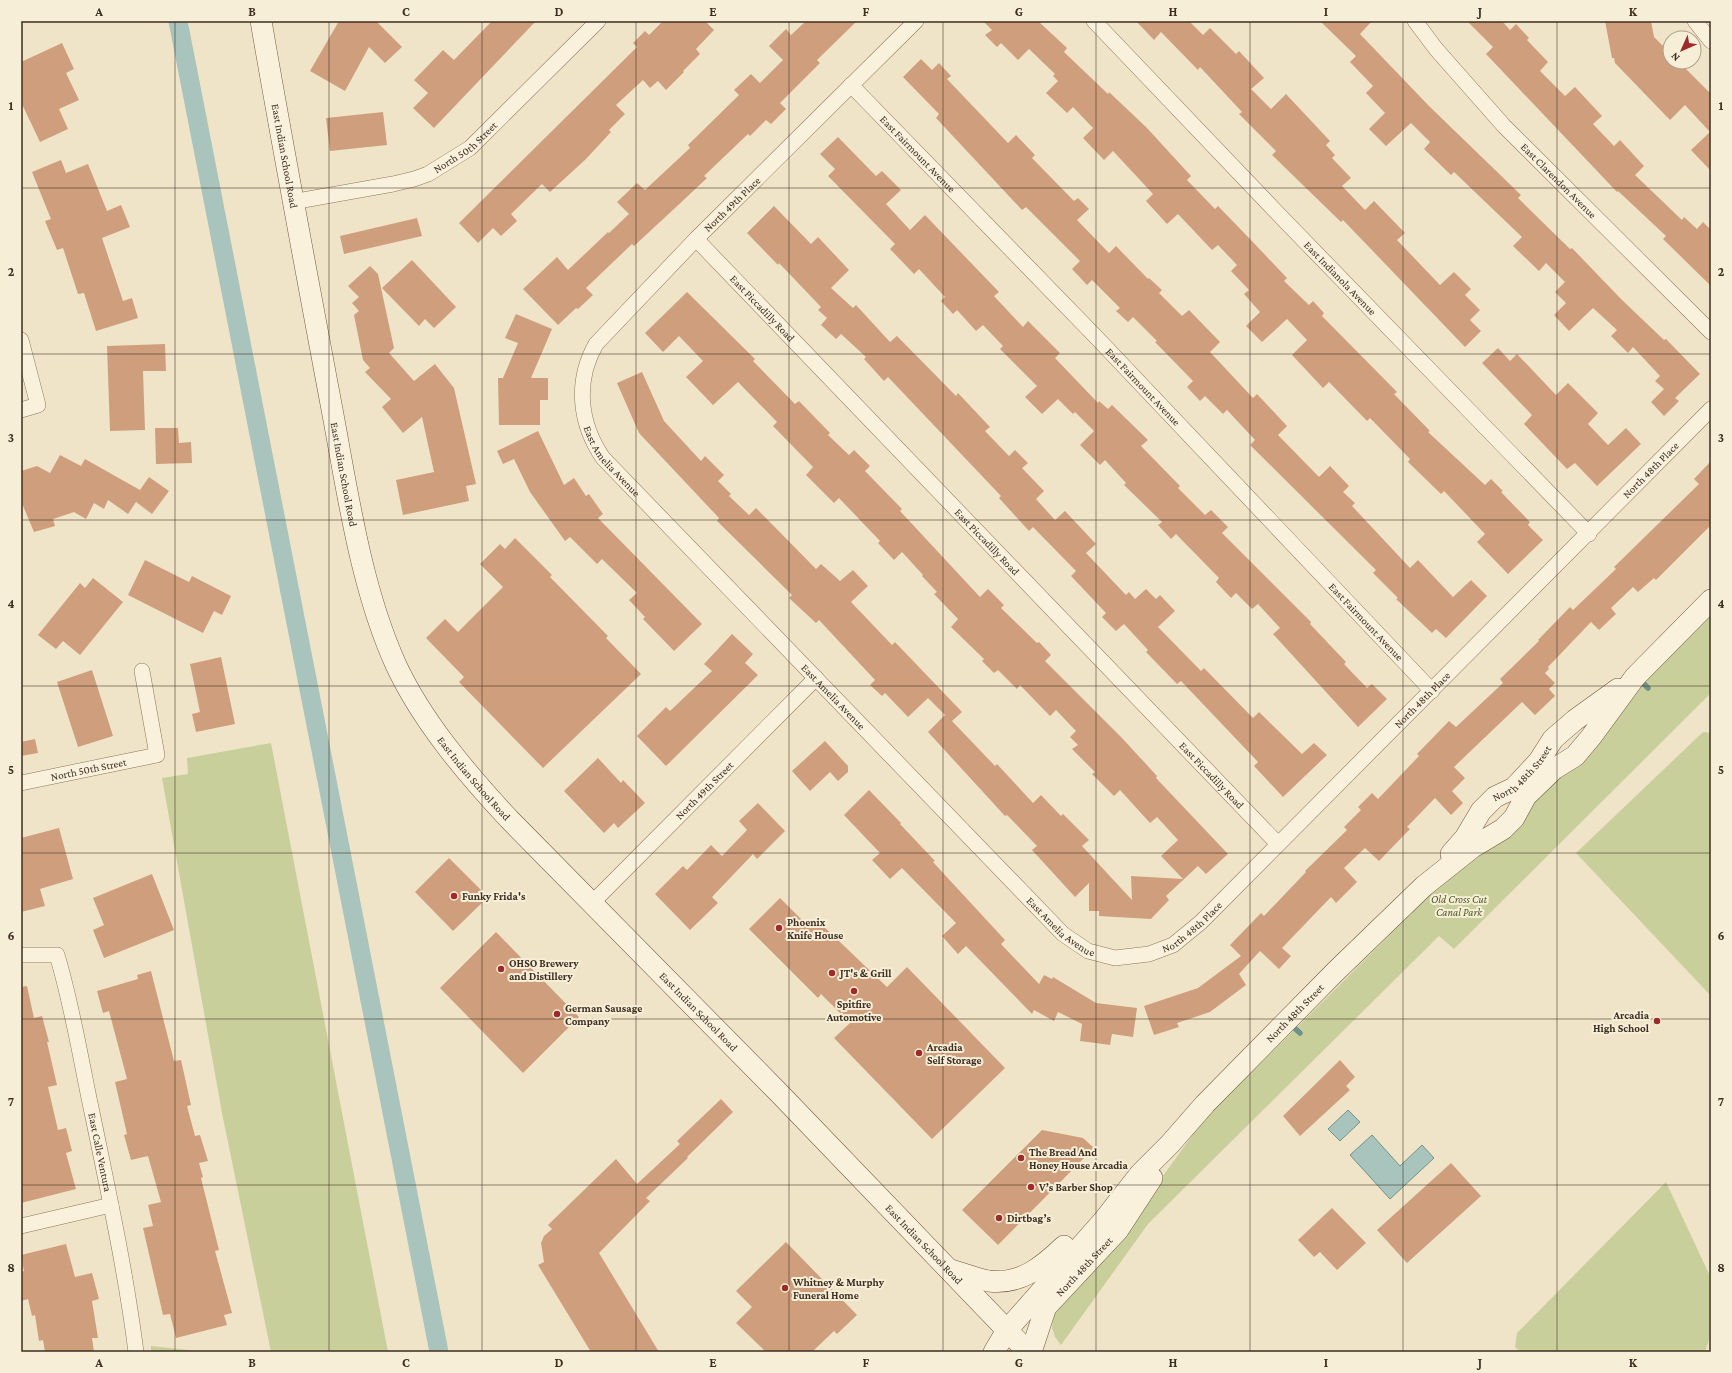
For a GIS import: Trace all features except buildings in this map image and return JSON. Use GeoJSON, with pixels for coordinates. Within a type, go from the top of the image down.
{"type":"FeatureCollection","features":[{"type":"Feature","properties":{"kind":"main road","name":"East Indian School Road"},"geometry":{"type":"LineString","coordinates":[[261,21],[292,202],[345,479],[366,576],[388,644],[397,666],[429,719],[467,771],[509,819],[949,1269],[1028,1352]]}},
{"type":"Feature","properties":{"kind":"main road","name":"North 48th Street"},"geometry":{"type":"LineString","coordinates":[[994,1352],[1007,1330],[1037,1298],[1058,1270],[1104,1220],[1140,1174],[1170,1144],[1205,1104],[1336,970],[1424,886],[1473,847],[1503,828],[1514,818],[1526,796],[1554,769],[1575,756],[1591,737],[1635,677],[1711,600]]}},
{"type":"Feature","properties":{"kind":"main road","name":"North 48th Street"},"geometry":{"type":"LineString","coordinates":[[1424,886],[1465,838],[1481,811],[1495,797],[1514,788],[1539,761],[1553,739],[1575,720],[1635,677]]}},
{"type":"Feature","properties":{"kind":"main road","name":"North 48th Street"},"geometry":{"type":"LineString","coordinates":[[1031,1352],[1046,1307],[1118,1230],[1146,1188],[1170,1144]]}},
{"type":"Feature","properties":{"kind":"main road"},"geometry":{"type":"LineString","coordinates":[[949,1269],[988,1281],[1008,1280],[1029,1274],[1038,1269],[1056,1253],[1140,1174]]}},
{"type":"Feature","properties":{"kind":"street","name":"North 50th Street"},"geometry":{"type":"LineString","coordinates":[[292,202],[393,184],[428,174],[447,164],[470,148],[598,21]]}},
{"type":"Feature","properties":{"kind":"street","name":"North 49th Place"},"geometry":{"type":"LineString","coordinates":[[581,406],[584,376],[588,357],[596,344],[696,239],[916,21]]}},
{"type":"Feature","properties":{"kind":"street","name":"East Indianola Avenue"},"geometry":{"type":"LineString","coordinates":[[1094,21],[1292,228],[1589,534]]}},
{"type":"Feature","properties":{"kind":"street","name":"East Clarendon Avenue"},"geometry":{"type":"LineString","coordinates":[[1415,21],[1436,49],[1504,126],[1711,332]]}},
{"type":"Feature","properties":{"kind":"street"},"geometry":{"type":"LineString","coordinates":[[1695,21],[1711,41]]}},
{"type":"Feature","properties":{"kind":"street","name":"East Fairmount Avenue"},"geometry":{"type":"LineString","coordinates":[[851,85],[1098,339],[1432,691]]}},
{"type":"Feature","properties":{"kind":"street","name":"East Piccadilly Road"},"geometry":{"type":"LineString","coordinates":[[696,239],[1278,844]]}},
{"type":"Feature","properties":{"kind":"street"},"geometry":{"type":"LineString","coordinates":[[21,340],[38,405],[21,410]]}},
{"type":"Feature","properties":{"kind":"street","name":"East Amelia Avenue"},"geometry":{"type":"LineString","coordinates":[[581,406],[594,444],[603,458],[1063,934],[1088,951],[1115,958]]}},
{"type":"Feature","properties":{"kind":"street","name":"North 48th Place"},"geometry":{"type":"LineString","coordinates":[[1115,958],[1149,954],[1173,945],[1202,922],[1278,844],[1589,534],[1711,409]]}},
{"type":"Feature","properties":{"kind":"street","name":"North 50th Street"},"geometry":{"type":"LineString","coordinates":[[21,783],[157,755],[142,671]]}},
{"type":"Feature","properties":{"kind":"street","name":"North 49th Street"},"geometry":{"type":"LineString","coordinates":[[592,903],[816,678]]}},
{"type":"Feature","properties":{"kind":"street","name":"East Calle Ventura"},"geometry":{"type":"LineString","coordinates":[[21,955],[57,955],[69,996],[111,1204],[136,1352]]}},
{"type":"Feature","properties":{"kind":"street"},"geometry":{"type":"LineString","coordinates":[[21,1226],[111,1204]]}},
{"type":"Feature","properties":{"kind":"green space","name":"Old Cross Cut Canal Park"},"geometry":{"type":"Polygon","coordinates":[[[1711,615],[1711,693],[1454,949],[1439,936],[1148,1224],[1061,1345],[1055,1337],[1052,1328],[1055,1307],[1126,1227],[1194,1133],[1213,1111],[1711,615]]]}},
{"type":"Feature","properties":{"kind":"green space"},"geometry":{"type":"Polygon","coordinates":[[[1703,732],[1711,733],[1711,996],[1576,853],[1703,732]]]}},
{"type":"Feature","properties":{"kind":"green space"},"geometry":{"type":"Polygon","coordinates":[[[271,743],[388,1352],[271,1352],[222,1113],[162,778],[188,774],[187,758],[271,743]]]}},
{"type":"Feature","properties":{"kind":"green space"},"geometry":{"type":"Polygon","coordinates":[[[1666,1182],[1709,1274],[1709,1340],[1705,1352],[1521,1352],[1515,1347],[1517,1333],[1666,1182]]]}},
{"type":"Feature","properties":{"kind":"green space"},"geometry":{"type":"Polygon","coordinates":[[[151,1346],[207,1352],[151,1352],[151,1346]]]}},
{"type":"Feature","properties":{"kind":"water"},"geometry":{"type":"Polygon","coordinates":[[[1348,1110],[1360,1122],[1340,1141],[1328,1129],[1348,1110]]]}},
{"type":"Feature","properties":{"kind":"water"},"geometry":{"type":"Polygon","coordinates":[[[1372,1135],[1400,1166],[1422,1145],[1434,1158],[1390,1199],[1350,1155],[1372,1135]]]}},
{"type":"Feature","properties":{"kind":"waterway"},"geometry":{"type":"LineString","coordinates":[[178,21],[439,1352]]}},
{"type":"Feature","properties":{"kind":"waterway"},"geometry":{"type":"LineString","coordinates":[[1639,679],[1648,688]]}},
{"type":"Feature","properties":{"kind":"waterway"},"geometry":{"type":"LineString","coordinates":[[1290,1024],[1300,1033]]}},
{"type":"Feature","properties":{"kind":"place","name":"Funky Frida's"},"geometry":{"type":"Point","coordinates":[454,896]}},
{"type":"Feature","properties":{"kind":"place","name":"Phoenix Knife House"},"geometry":{"type":"Point","coordinates":[779,928]}},
{"type":"Feature","properties":{"kind":"place","name":"OHSO Brewery and Distillery"},"geometry":{"type":"Point","coordinates":[501,969]}},
{"type":"Feature","properties":{"kind":"place","name":"JT's & Grill"},"geometry":{"type":"Point","coordinates":[832,973]}},
{"type":"Feature","properties":{"kind":"place","name":"Spitfire Automotive"},"geometry":{"type":"Point","coordinates":[854,991]}},
{"type":"Feature","properties":{"kind":"place","name":"German Sausage Company"},"geometry":{"type":"Point","coordinates":[557,1014]}},
{"type":"Feature","properties":{"kind":"place","name":"Arcadia High School"},"geometry":{"type":"Point","coordinates":[1657,1021]}},
{"type":"Feature","properties":{"kind":"place","name":"Arcadia Self Storage"},"geometry":{"type":"Point","coordinates":[919,1053]}},
{"type":"Feature","properties":{"kind":"place","name":"The Bread And Honey House Arcadia"},"geometry":{"type":"Point","coordinates":[1021,1158]}},
{"type":"Feature","properties":{"kind":"place","name":"V’s Barber Shop"},"geometry":{"type":"Point","coordinates":[1031,1187]}},
{"type":"Feature","properties":{"kind":"place","name":"Dirtbag’s"},"geometry":{"type":"Point","coordinates":[999,1218]}},
{"type":"Feature","properties":{"kind":"place","name":"Whitney & Murphy Funeral Home"},"geometry":{"type":"Point","coordinates":[785,1288]}}]}
